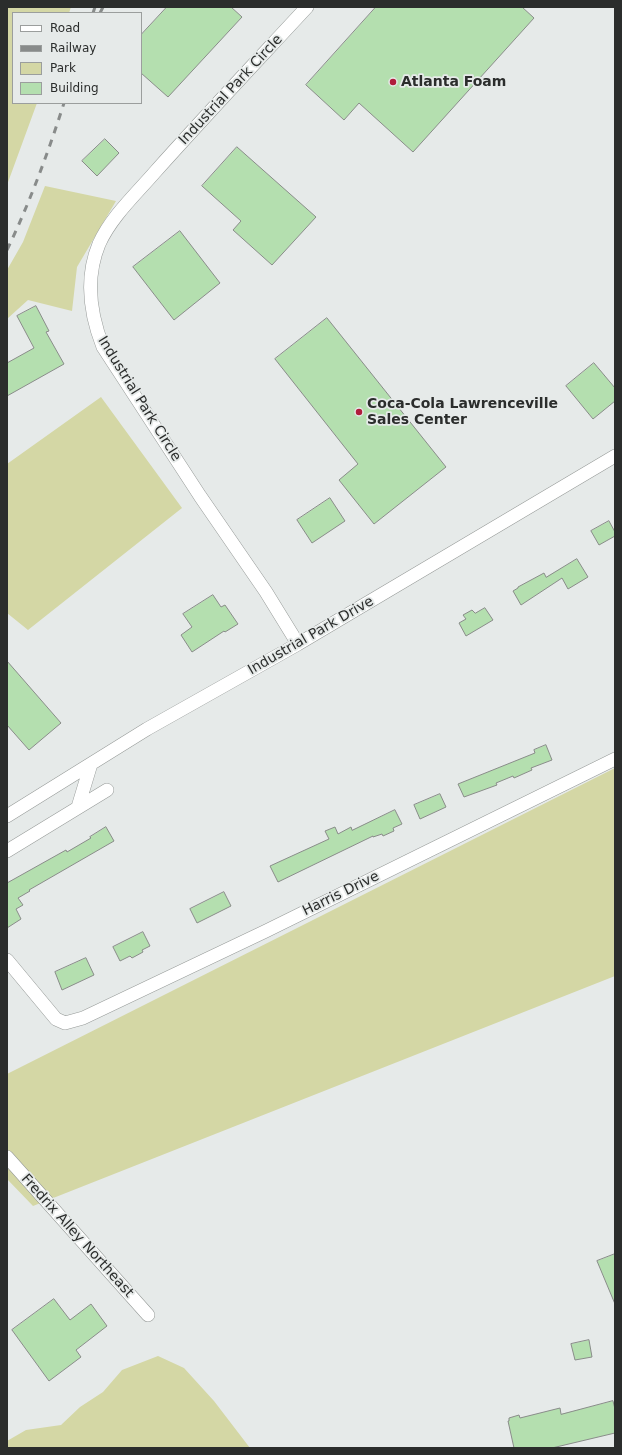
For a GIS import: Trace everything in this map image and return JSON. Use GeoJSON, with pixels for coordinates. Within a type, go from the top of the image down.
{"type":"FeatureCollection","features":[{"type":"Feature","properties":{"kind":"street","name":"Industrial Park Circle"},"geometry":{"type":"LineString","coordinates":[[298,644],[266,592],[200,496],[103,347],[94,321],[90,289],[99,244],[107,229],[166,160],[307,7]]}},
{"type":"Feature","properties":{"kind":"street","name":"Industrial Park Drive"},"geometry":{"type":"LineString","coordinates":[[7,816],[147,729],[298,644],[615,456]]}},
{"type":"Feature","properties":{"kind":"street","name":"Harris Drive"},"geometry":{"type":"LineString","coordinates":[[7,960],[56,1019],[65,1023],[83,1018],[266,931],[615,760]]}},
{"type":"Feature","properties":{"kind":"street"},"geometry":{"type":"LineString","coordinates":[[78,807],[91,764]]}},
{"type":"Feature","properties":{"kind":"street"},"geometry":{"type":"LineString","coordinates":[[7,851],[108,790]]}},
{"type":"Feature","properties":{"kind":"street","name":"Fredrix Alley Northeast"},"geometry":{"type":"LineString","coordinates":[[7,1157],[148,1315]]}},
{"type":"Feature","properties":{"kind":"green space"},"geometry":{"type":"Polygon","coordinates":[[[7,7],[71,7],[69,12],[12,12],[12,104],[37,104],[7,185],[7,7]]]}},
{"type":"Feature","properties":{"kind":"green space"},"geometry":{"type":"Polygon","coordinates":[[[45,186],[116,201],[77,267],[72,311],[28,300],[7,319],[7,270],[23,242],[45,186]]]}},
{"type":"Feature","properties":{"kind":"green space"},"geometry":{"type":"Polygon","coordinates":[[[101,397],[182,508],[28,630],[7,613],[7,464],[101,397]]]}},
{"type":"Feature","properties":{"kind":"green space"},"geometry":{"type":"Polygon","coordinates":[[[615,768],[615,976],[33,1206],[7,1179],[7,1074],[615,768]]]}},
{"type":"Feature","properties":{"kind":"green space"},"geometry":{"type":"Polygon","coordinates":[[[158,1356],[184,1368],[214,1401],[250,1448],[7,1448],[7,1441],[26,1430],[61,1425],[80,1407],[103,1392],[122,1370],[158,1356]]]}},
{"type":"Feature","properties":{"kind":"building"},"geometry":{"type":"Polygon","coordinates":[[[167,7],[231,7],[242,17],[168,97],[142,74],[142,34],[167,7]]]}},
{"type":"Feature","properties":{"kind":"building","name":"Atlanta Foam"},"geometry":{"type":"Polygon","coordinates":[[[376,7],[522,7],[534,18],[413,152],[359,103],[344,120],[306,85],[376,7]]]}},
{"type":"Feature","properties":{"kind":"building"},"geometry":{"type":"Polygon","coordinates":[[[105,139],[119,153],[97,176],[82,161],[105,139]]]}},
{"type":"Feature","properties":{"kind":"building"},"geometry":{"type":"Polygon","coordinates":[[[237,147],[316,217],[272,265],[233,230],[241,221],[202,186],[237,147]]]}},
{"type":"Feature","properties":{"kind":"building"},"geometry":{"type":"Polygon","coordinates":[[[180,231],[220,283],[174,320],[133,267],[180,231]]]}},
{"type":"Feature","properties":{"kind":"building"},"geometry":{"type":"Polygon","coordinates":[[[36,306],[49,331],[46,332],[64,364],[7,396],[7,363],[34,348],[17,316],[36,306]]]}},
{"type":"Feature","properties":{"kind":"building","name":"Coca-Cola Lawrenceville Sales Center"},"geometry":{"type":"Polygon","coordinates":[[[327,318],[446,467],[374,524],[339,480],[358,464],[275,359],[327,318]]]}},
{"type":"Feature","properties":{"kind":"building"},"geometry":{"type":"Polygon","coordinates":[[[594,363],[615,388],[615,401],[593,419],[566,386],[594,363]]]}},
{"type":"Feature","properties":{"kind":"building"},"geometry":{"type":"Polygon","coordinates":[[[330,498],[345,521],[312,543],[297,520],[330,498]]]}},
{"type":"Feature","properties":{"kind":"building"},"geometry":{"type":"Polygon","coordinates":[[[609,521],[615,532],[615,536],[599,545],[591,531],[609,521]]]}},
{"type":"Feature","properties":{"kind":"building"},"geometry":{"type":"Polygon","coordinates":[[[577,559],[588,577],[568,589],[562,578],[521,605],[513,591],[544,573],[546,577],[577,559]]]}},
{"type":"Feature","properties":{"kind":"building"},"geometry":{"type":"Polygon","coordinates":[[[213,595],[221,607],[225,605],[238,624],[225,632],[224,631],[192,652],[181,635],[192,627],[183,614],[213,595]]]}},
{"type":"Feature","properties":{"kind":"building"},"geometry":{"type":"Polygon","coordinates":[[[485,608],[493,620],[466,636],[459,623],[466,619],[463,615],[472,610],[475,613],[485,608]]]}},
{"type":"Feature","properties":{"kind":"building"},"geometry":{"type":"Polygon","coordinates":[[[7,661],[61,723],[29,750],[7,725],[7,661]]]}},
{"type":"Feature","properties":{"kind":"building"},"geometry":{"type":"Polygon","coordinates":[[[546,745],[552,760],[531,768],[532,770],[514,778],[513,776],[496,783],[497,785],[464,797],[458,784],[535,753],[534,750],[546,745]]]}},
{"type":"Feature","properties":{"kind":"building"},"geometry":{"type":"Polygon","coordinates":[[[440,794],[446,807],[420,819],[414,805],[440,794]]]}},
{"type":"Feature","properties":{"kind":"building"},"geometry":{"type":"Polygon","coordinates":[[[395,810],[402,824],[393,828],[394,831],[383,836],[382,834],[373,836],[278,882],[270,866],[329,839],[325,831],[335,827],[338,834],[351,827],[352,830],[395,810]]]}},
{"type":"Feature","properties":{"kind":"building"},"geometry":{"type":"Polygon","coordinates":[[[106,827],[114,841],[29,890],[30,891],[18,898],[23,905],[16,909],[21,919],[7,928],[7,883],[66,850],[67,852],[106,827]]]}},
{"type":"Feature","properties":{"kind":"building"},"geometry":{"type":"Polygon","coordinates":[[[224,892],[231,906],[197,923],[190,909],[224,892]]]}},
{"type":"Feature","properties":{"kind":"building"},"geometry":{"type":"Polygon","coordinates":[[[143,932],[150,946],[132,958],[130,956],[120,961],[113,947],[143,932]]]}},
{"type":"Feature","properties":{"kind":"building"},"geometry":{"type":"Polygon","coordinates":[[[86,958],[94,975],[62,990],[55,972],[86,958]]]}},
{"type":"Feature","properties":{"kind":"building"},"geometry":{"type":"Polygon","coordinates":[[[615,1254],[615,1304],[597,1261],[615,1254]]]}},
{"type":"Feature","properties":{"kind":"building"},"geometry":{"type":"Polygon","coordinates":[[[54,1299],[70,1320],[91,1304],[107,1326],[76,1350],[81,1357],[49,1381],[12,1330],[54,1299]]]}},
{"type":"Feature","properties":{"kind":"building"},"geometry":{"type":"Polygon","coordinates":[[[589,1340],[592,1357],[575,1360],[571,1344],[589,1340]]]}},
{"type":"Feature","properties":{"kind":"building"},"geometry":{"type":"Polygon","coordinates":[[[613,1401],[615,1409],[615,1433],[552,1448],[514,1448],[508,1421],[509,1418],[519,1415],[520,1418],[560,1408],[561,1414],[613,1401]]]}},
{"type":"Feature","properties":{"kind":"railway"},"geometry":{"type":"LineString","coordinates":[[93,12],[95,7]]}},
{"type":"Feature","properties":{"kind":"railway"},"geometry":{"type":"LineString","coordinates":[[100,12],[103,7]]}},
{"type":"Feature","properties":{"kind":"railway"},"geometry":{"type":"LineString","coordinates":[[7,250],[38,177],[64,104]]}},
{"type":"Feature","properties":{"kind":"place","name":"Atlanta Foam"},"geometry":{"type":"Point","coordinates":[393,82]}},
{"type":"Feature","properties":{"kind":"place","name":"Coca-Cola Lawrenceville Sales Center"},"geometry":{"type":"Point","coordinates":[359,412]}}]}
